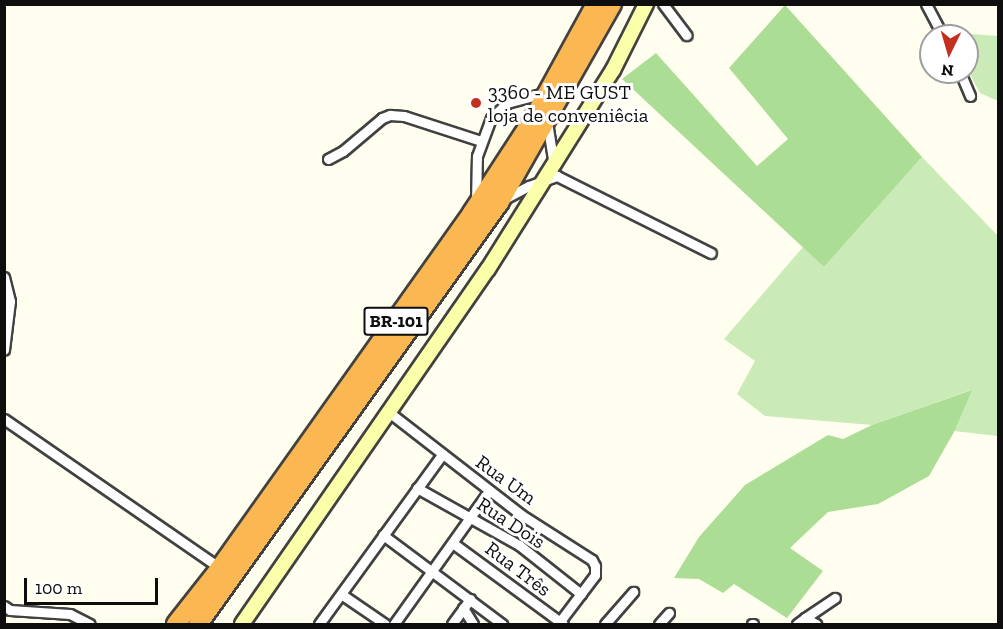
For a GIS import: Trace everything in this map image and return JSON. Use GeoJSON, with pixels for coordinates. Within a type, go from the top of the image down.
{"type":"FeatureCollection","features":[{"type":"Feature","properties":{"kind":"highway","name":"BR-101"},"geometry":{"type":"LineString","coordinates":[[176,624],[220,568],[477,206],[548,92],[596,4]]}},
{"type":"Feature","properties":{"kind":"highway","name":"BR-101"},"geometry":{"type":"LineString","coordinates":[[198,624],[499,203],[612,4]]}},
{"type":"Feature","properties":{"kind":"main road"},"geometry":{"type":"LineString","coordinates":[[242,624],[390,413],[552,173],[613,70],[646,4]]}},
{"type":"Feature","properties":{"kind":"street"},"geometry":{"type":"LineString","coordinates":[[663,4],[686,35]]}},
{"type":"Feature","properties":{"kind":"street"},"geometry":{"type":"LineString","coordinates":[[926,4],[937,24]]}},
{"type":"Feature","properties":{"kind":"street"},"geometry":{"type":"LineString","coordinates":[[965,84],[970,96]]}},
{"type":"Feature","properties":{"kind":"street"},"geometry":{"type":"LineString","coordinates":[[477,206],[475,176],[481,141],[491,118],[507,103],[548,92]]}},
{"type":"Feature","properties":{"kind":"street"},"geometry":{"type":"LineString","coordinates":[[328,159],[343,151],[382,118],[390,115],[404,116],[481,141]]}},
{"type":"Feature","properties":{"kind":"street"},"geometry":{"type":"LineString","coordinates":[[546,119],[552,173]]}},
{"type":"Feature","properties":{"kind":"street"},"geometry":{"type":"LineString","coordinates":[[499,203],[552,173]]}},
{"type":"Feature","properties":{"kind":"street"},"geometry":{"type":"LineString","coordinates":[[552,173],[711,253]]}},
{"type":"Feature","properties":{"kind":"street"},"geometry":{"type":"LineString","coordinates":[[4,277],[10,301],[4,350]]}},
{"type":"Feature","properties":{"kind":"street","name":"Rua Um"},"geometry":{"type":"LineString","coordinates":[[390,413],[489,491],[592,560],[595,575],[582,594]]}},
{"type":"Feature","properties":{"kind":"street"},"geometry":{"type":"LineString","coordinates":[[4,419],[220,568]]}},
{"type":"Feature","properties":{"kind":"street"},"geometry":{"type":"LineString","coordinates":[[319,624],[442,455]]}},
{"type":"Feature","properties":{"kind":"street","name":"Rua Dois"},"geometry":{"type":"LineString","coordinates":[[417,488],[519,545],[582,594]]}},
{"type":"Feature","properties":{"kind":"street"},"geometry":{"type":"LineString","coordinates":[[394,624],[454,544],[489,491]]}},
{"type":"Feature","properties":{"kind":"street"},"geometry":{"type":"LineString","coordinates":[[383,535],[502,624]]}},
{"type":"Feature","properties":{"kind":"street","name":"Rua Três"},"geometry":{"type":"LineString","coordinates":[[454,544],[560,624]]}},
{"type":"Feature","properties":{"kind":"street"},"geometry":{"type":"LineString","coordinates":[[605,624],[633,592]]}},
{"type":"Feature","properties":{"kind":"street"},"geometry":{"type":"LineString","coordinates":[[341,594],[384,624]]}},
{"type":"Feature","properties":{"kind":"street"},"geometry":{"type":"LineString","coordinates":[[560,624],[582,594]]}},
{"type":"Feature","properties":{"kind":"street"},"geometry":{"type":"LineString","coordinates":[[800,622],[835,598]]}},
{"type":"Feature","properties":{"kind":"street"},"geometry":{"type":"LineString","coordinates":[[452,624],[470,599]]}},
{"type":"Feature","properties":{"kind":"street"},"geometry":{"type":"LineString","coordinates":[[4,606],[10,610],[70,614],[90,624]]}},
{"type":"Feature","properties":{"kind":"street"},"geometry":{"type":"LineString","coordinates":[[463,609],[474,624]]}},
{"type":"Feature","properties":{"kind":"street"},"geometry":{"type":"LineString","coordinates":[[659,624],[669,613]]}},
{"type":"Feature","properties":{"kind":"street"},"geometry":{"type":"LineString","coordinates":[[800,622],[816,624]]}},
{"type":"Feature","properties":{"kind":"green space"},"geometry":{"type":"Polygon","coordinates":[[[785,5],[922,157],[824,267],[622,79],[656,53],[757,166],[788,139],[729,68],[785,5]]]}},
{"type":"Feature","properties":{"kind":"green space"},"geometry":{"type":"Polygon","coordinates":[[[979,35],[998,36],[998,101],[980,93],[975,84],[979,84],[979,35]]]}},
{"type":"Feature","properties":{"kind":"green space"},"geometry":{"type":"Polygon","coordinates":[[[922,157],[998,236],[998,436],[954,431],[971,390],[872,425],[765,416],[737,394],[755,361],[724,339],[803,247],[824,267],[922,157]]]}},
{"type":"Feature","properties":{"kind":"green space"},"geometry":{"type":"Polygon","coordinates":[[[972,390],[954,432],[929,476],[878,504],[828,512],[790,548],[823,571],[787,618],[734,584],[723,593],[699,579],[674,578],[699,537],[745,485],[828,435],[843,439],[872,425],[972,390]]]}},
{"type":"Feature","properties":{"kind":"place","name":"3360 - ME GUST loja de conveniêcia"},"geometry":{"type":"Point","coordinates":[476,103]}}]}
